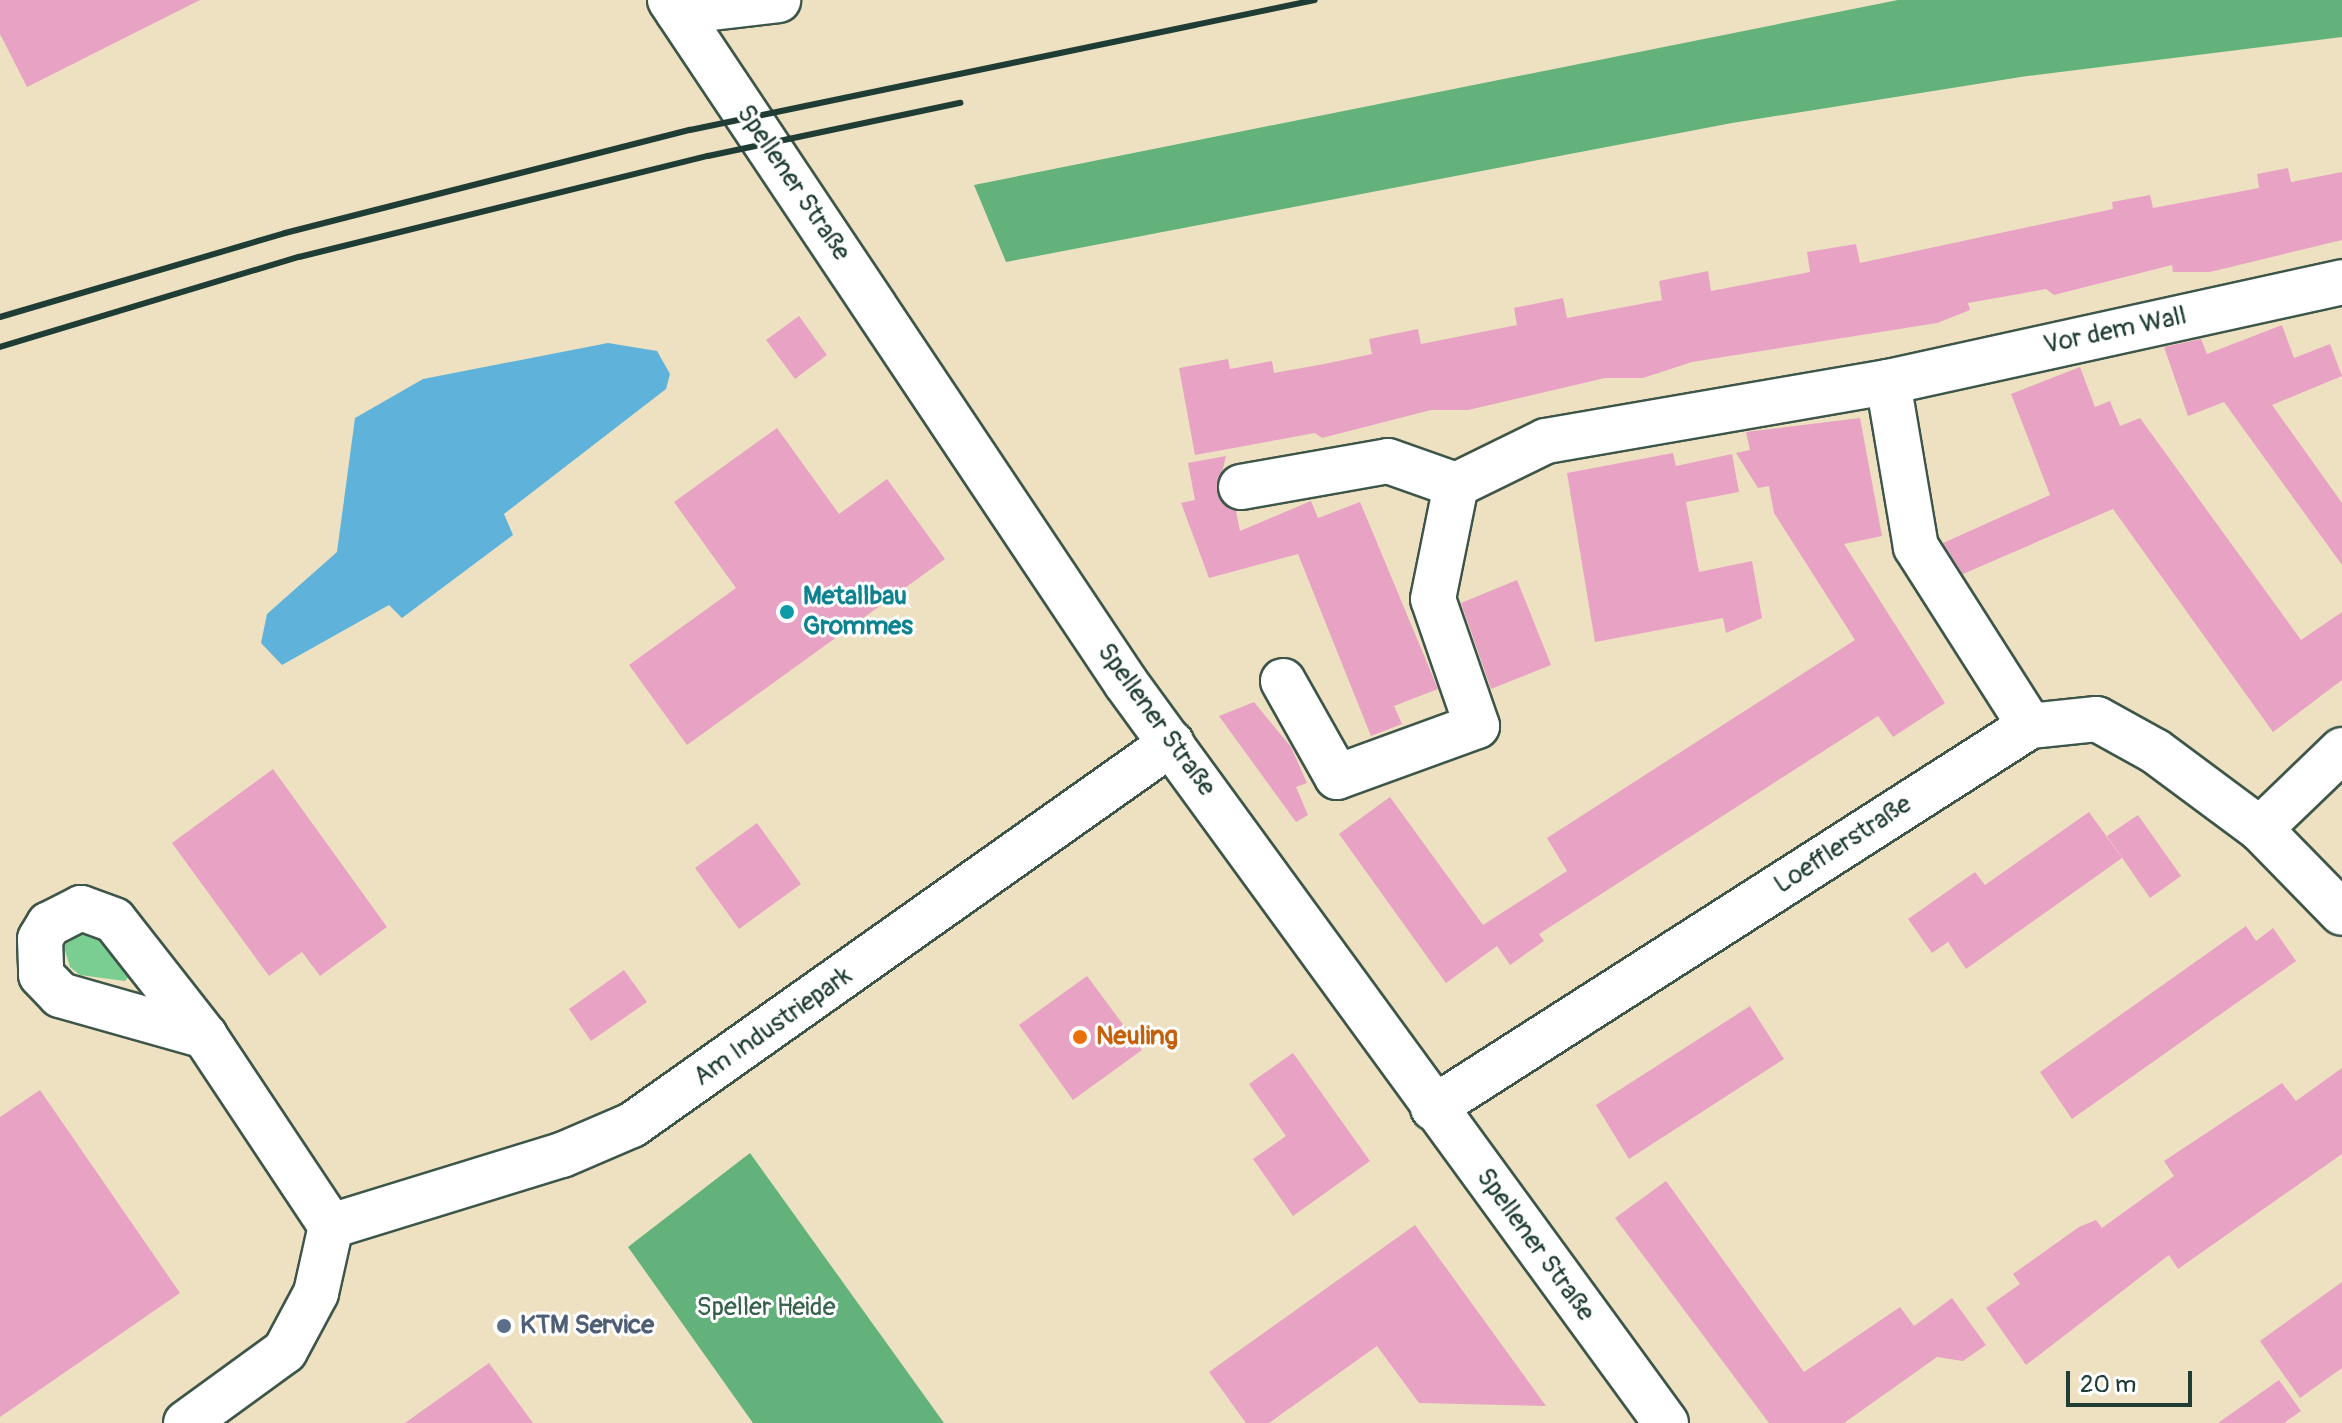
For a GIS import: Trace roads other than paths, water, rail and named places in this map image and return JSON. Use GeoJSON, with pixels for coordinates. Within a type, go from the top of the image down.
{"type":"FeatureCollection","features":[{"type":"Feature","properties":{"kind":"street"},"geometry":{"type":"LineString","coordinates":[[674,6],[778,0]]}},
{"type":"Feature","properties":{"kind":"street","name":"Spellener Straße"},"geometry":{"type":"LineString","coordinates":[[674,6],[1172,743],[1433,1108],[1666,1423]]}},
{"type":"Feature","properties":{"kind":"street","name":"Vor dem Wall"},"geometry":{"type":"LineString","coordinates":[[1456,485],[1546,441],[1888,382],[2342,282]]}},
{"type":"Feature","properties":{"kind":"street"},"geometry":{"type":"LineString","coordinates":[[1888,382],[1916,547],[2030,726]]}},
{"type":"Feature","properties":{"kind":"street"},"geometry":{"type":"LineString","coordinates":[[1241,487],[1388,461],[1456,485],[1433,599],[1477,726],[1337,777],[1283,681]]}},
{"type":"Feature","properties":{"kind":"street","name":"Loefflerstraße"},"geometry":{"type":"LineString","coordinates":[[1433,1108],[2030,726],[2097,719],[2155,751],[2260,829],[2342,913]]}},
{"type":"Feature","properties":{"kind":"street","name":"Am Industriepark"},"geometry":{"type":"LineString","coordinates":[[331,1226],[562,1155],[632,1125],[1172,743]]}},
{"type":"Feature","properties":{"kind":"street"},"geometry":{"type":"LineString","coordinates":[[2260,829],[2342,750]]}},
{"type":"Feature","properties":{"kind":"street"},"geometry":{"type":"LineString","coordinates":[[186,1423],[285,1351],[316,1293],[331,1226],[205,1036]]}},
{"type":"Feature","properties":{"kind":"water"},"geometry":{"type":"Polygon","coordinates":[[[608,343],[657,351],[670,374],[666,389],[504,514],[513,535],[402,618],[389,605],[282,665],[261,643],[267,614],[337,552],[355,418],[423,379],[608,343]]]}},
{"type":"Feature","properties":{"kind":"railway"},"geometry":{"type":"LineString","coordinates":[[0,317],[285,233],[690,130],[1315,0]]}},
{"type":"Feature","properties":{"kind":"railway"},"geometry":{"type":"LineString","coordinates":[[0,347],[299,257],[708,156],[960,103]]}},
{"type":"Feature","properties":{"kind":"place","name":"Metallbau Grommes"},"geometry":{"type":"Point","coordinates":[787,612]}},
{"type":"Feature","properties":{"kind":"place","name":"Neuling"},"geometry":{"type":"Point","coordinates":[1080,1037]}},
{"type":"Feature","properties":{"kind":"place","name":"KTM Service"},"geometry":{"type":"Point","coordinates":[504,1326]}},
{"type":"Feature","properties":{"kind":"park label","name":"Speller Heide"},"geometry":{"type":"Point","coordinates":[766,1308]}}]}
